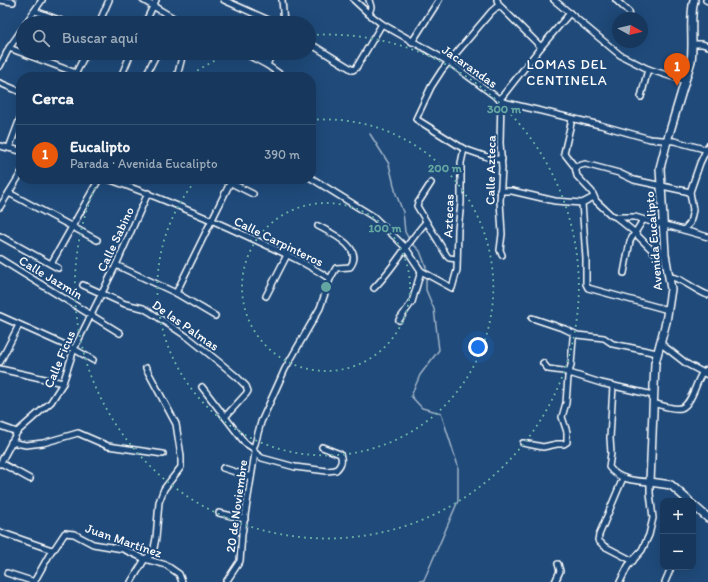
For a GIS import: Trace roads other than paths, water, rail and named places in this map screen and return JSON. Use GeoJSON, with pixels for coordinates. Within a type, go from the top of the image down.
{"type":"FeatureCollection","features":[{"type":"Feature","properties":{"kind":"street"},"geometry":{"type":"LineString","coordinates":[[0,0],[13,2]]}},
{"type":"Feature","properties":{"kind":"street"},"geometry":{"type":"LineString","coordinates":[[31,16],[42,0]]}},
{"type":"Feature","properties":{"kind":"street"},"geometry":{"type":"LineString","coordinates":[[102,16],[109,0]]}},
{"type":"Feature","properties":{"kind":"street"},"geometry":{"type":"LineString","coordinates":[[143,0],[166,16]]}},
{"type":"Feature","properties":{"kind":"street"},"geometry":{"type":"LineString","coordinates":[[148,16],[156,0]]}},
{"type":"Feature","properties":{"kind":"street"},"geometry":{"type":"LineString","coordinates":[[224,0],[259,16]]}},
{"type":"Feature","properties":{"kind":"street"},"geometry":{"type":"LineString","coordinates":[[282,0],[283,16]]}},
{"type":"Feature","properties":{"kind":"street","name":"Jacarandas"},"geometry":{"type":"LineString","coordinates":[[354,0],[382,24],[448,62],[501,102],[600,125],[650,139],[674,141],[708,148]]}},
{"type":"Feature","properties":{"kind":"street"},"geometry":{"type":"LineString","coordinates":[[369,0],[371,7],[369,14]]}},
{"type":"Feature","properties":{"kind":"street"},"geometry":{"type":"LineString","coordinates":[[412,42],[439,0]]}},
{"type":"Feature","properties":{"kind":"street"},"geometry":{"type":"LineString","coordinates":[[554,0],[620,55],[648,69],[685,81]]}},
{"type":"Feature","properties":{"kind":"street"},"geometry":{"type":"LineString","coordinates":[[616,0],[629,12]]}},
{"type":"Feature","properties":{"kind":"street","name":"Avenida Eucalipto"},"geometry":{"type":"LineString","coordinates":[[650,482],[655,363],[668,310],[671,289],[665,254],[660,185],[661,164],[691,61],[693,44],[692,8],[694,0]]}},
{"type":"Feature","properties":{"kind":"street"},"geometry":{"type":"LineString","coordinates":[[502,159],[493,159],[464,149],[416,119],[430,87],[448,62],[498,2],[541,47]]}},
{"type":"Feature","properties":{"kind":"street"},"geometry":{"type":"LineString","coordinates":[[35,10],[50,16]]}},
{"type":"Feature","properties":{"kind":"street","name":"Calle Azteca"},"geometry":{"type":"LineString","coordinates":[[502,255],[500,247],[502,234],[500,218],[502,171],[500,143],[501,102],[503,95],[570,13]]}},
{"type":"Feature","properties":{"kind":"street"},"geometry":{"type":"LineString","coordinates":[[316,47],[353,70],[356,68],[382,24]]}},
{"type":"Feature","properties":{"kind":"street"},"geometry":{"type":"LineString","coordinates":[[0,66],[16,39]]}},
{"type":"Feature","properties":{"kind":"street"},"geometry":{"type":"LineString","coordinates":[[693,44],[708,46]]}},
{"type":"Feature","properties":{"kind":"street"},"geometry":{"type":"LineString","coordinates":[[10,48],[16,50]]}},
{"type":"Feature","properties":{"kind":"street"},"geometry":{"type":"LineString","coordinates":[[42,60],[73,72]]}},
{"type":"Feature","properties":{"kind":"street"},"geometry":{"type":"LineString","coordinates":[[76,72],[82,60]]}},
{"type":"Feature","properties":{"kind":"street"},"geometry":{"type":"LineString","coordinates":[[123,72],[128,60]]}},
{"type":"Feature","properties":{"kind":"street"},"geometry":{"type":"LineString","coordinates":[[148,72],[154,60]]}},
{"type":"Feature","properties":{"kind":"street"},"geometry":{"type":"LineString","coordinates":[[178,72],[181,60]]}},
{"type":"Feature","properties":{"kind":"street"},"geometry":{"type":"LineString","coordinates":[[259,60],[267,64],[277,72]]}},
{"type":"Feature","properties":{"kind":"street"},"geometry":{"type":"LineString","coordinates":[[267,64],[269,60]]}},
{"type":"Feature","properties":{"kind":"street"},"geometry":{"type":"LineString","coordinates":[[641,97],[648,69]]}},
{"type":"Feature","properties":{"kind":"street"},"geometry":{"type":"LineString","coordinates":[[0,83],[16,90]]}},
{"type":"Feature","properties":{"kind":"street"},"geometry":{"type":"LineString","coordinates":[[572,119],[564,153],[575,167],[577,176],[592,192],[596,201],[610,214],[636,233],[654,252],[665,254]]}},
{"type":"Feature","properties":{"kind":"street"},"geometry":{"type":"LineString","coordinates":[[9,148],[16,129]]}},
{"type":"Feature","properties":{"kind":"street"},"geometry":{"type":"LineString","coordinates":[[0,147],[16,150]]}},
{"type":"Feature","properties":{"kind":"street"},"geometry":{"type":"LineString","coordinates":[[684,230],[690,222],[693,210],[690,192],[700,163],[708,148]]}},
{"type":"Feature","properties":{"kind":"street","name":"Aztecas"},"geometry":{"type":"LineString","coordinates":[[421,271],[452,288],[457,270],[458,229],[461,203],[461,163],[464,149]]}},
{"type":"Feature","properties":{"kind":"street"},"geometry":{"type":"LineString","coordinates":[[575,167],[584,164],[619,173],[634,180],[690,192]]}},
{"type":"Feature","properties":{"kind":"street"},"geometry":{"type":"LineString","coordinates":[[0,207],[16,181]]}},
{"type":"Feature","properties":{"kind":"street"},"geometry":{"type":"LineString","coordinates":[[316,181],[374,217],[405,247],[421,271],[412,302],[399,320]]}},
{"type":"Feature","properties":{"kind":"street"},"geometry":{"type":"LineString","coordinates":[[431,182],[417,205],[447,256],[449,258],[457,259]]}},
{"type":"Feature","properties":{"kind":"street"},"geometry":{"type":"LineString","coordinates":[[51,264],[96,184]]}},
{"type":"Feature","properties":{"kind":"street","name":"Calle Carpinteros"},"geometry":{"type":"LineString","coordinates":[[122,184],[148,193],[212,221],[313,267],[330,278],[320,308],[285,370],[279,385]]}},
{"type":"Feature","properties":{"kind":"street"},"geometry":{"type":"LineString","coordinates":[[176,293],[230,184]]}},
{"type":"Feature","properties":{"kind":"street"},"geometry":{"type":"LineString","coordinates":[[236,184],[253,194]]}},
{"type":"Feature","properties":{"kind":"street"},"geometry":{"type":"LineString","coordinates":[[500,192],[512,191],[555,202],[582,203],[594,197]]}},
{"type":"Feature","properties":{"kind":"street"},"geometry":{"type":"LineString","coordinates":[[8,193],[97,240]]}},
{"type":"Feature","properties":{"kind":"street","name":"Calle Sabino"},"geometry":{"type":"LineString","coordinates":[[101,294],[116,265],[148,193]]}},
{"type":"Feature","properties":{"kind":"street"},"geometry":{"type":"LineString","coordinates":[[582,203],[586,258],[586,284],[588,288],[668,310]]}},
{"type":"Feature","properties":{"kind":"street"},"geometry":{"type":"LineString","coordinates":[[616,217],[632,217],[708,237]]}},
{"type":"Feature","properties":{"kind":"street"},"geometry":{"type":"LineString","coordinates":[[624,273],[630,241],[643,220]]}},
{"type":"Feature","properties":{"kind":"street","name":"Aztecas"},"geometry":{"type":"LineString","coordinates":[[374,288],[389,271],[405,247],[426,222]]}},
{"type":"Feature","properties":{"kind":"street"},"geometry":{"type":"LineString","coordinates":[[318,226],[345,242],[354,254],[354,259],[350,267],[336,268],[330,278]]}},
{"type":"Feature","properties":{"kind":"street"},"geometry":{"type":"LineString","coordinates":[[0,236],[58,268]]}},
{"type":"Feature","properties":{"kind":"street"},"geometry":{"type":"LineString","coordinates":[[266,296],[287,255]]}},
{"type":"Feature","properties":{"kind":"street","name":"Calle Jazmín"},"geometry":{"type":"LineString","coordinates":[[0,259],[120,333]]}},
{"type":"Feature","properties":{"kind":"street"},"geometry":{"type":"LineString","coordinates":[[116,265],[176,293],[215,316]]}},
{"type":"Feature","properties":{"kind":"street"},"geometry":{"type":"LineString","coordinates":[[669,277],[677,278],[698,291],[708,294]]}},
{"type":"Feature","properties":{"kind":"street","name":"De las Palmas"},"geometry":{"type":"LineString","coordinates":[[83,285],[125,304],[143,308],[150,312],[189,338],[237,377],[248,390],[225,417]]}},
{"type":"Feature","properties":{"kind":"street","name":"Calle Ficus"},"geometry":{"type":"LineString","coordinates":[[0,464],[17,432],[51,402],[62,383],[74,349],[101,294]]}},
{"type":"Feature","properties":{"kind":"street"},"geometry":{"type":"LineString","coordinates":[[0,316],[74,349],[93,360]]}},
{"type":"Feature","properties":{"kind":"street"},"geometry":{"type":"LineString","coordinates":[[532,318],[575,334],[604,338],[613,344],[657,353]]}},
{"type":"Feature","properties":{"kind":"street"},"geometry":{"type":"LineString","coordinates":[[0,362],[19,325]]}},
{"type":"Feature","properties":{"kind":"street"},"geometry":{"type":"LineString","coordinates":[[524,444],[546,447],[564,444],[567,442],[567,432],[562,417],[566,403],[568,374],[571,364],[573,338],[575,334]]}},
{"type":"Feature","properties":{"kind":"street"},"geometry":{"type":"LineString","coordinates":[[660,343],[687,364],[705,374]]}},
{"type":"Feature","properties":{"kind":"street"},"geometry":{"type":"LineString","coordinates":[[543,364],[548,369],[559,370],[568,374],[613,386],[653,395]]}},
{"type":"Feature","properties":{"kind":"street"},"geometry":{"type":"LineString","coordinates":[[131,582],[145,559],[153,553],[156,538],[159,502],[164,489],[181,467],[181,456],[176,424],[146,368]]}},
{"type":"Feature","properties":{"kind":"street"},"geometry":{"type":"LineString","coordinates":[[0,369],[62,383]]}},
{"type":"Feature","properties":{"kind":"street"},"geometry":{"type":"LineString","coordinates":[[653,403],[677,408],[683,407],[708,369]]}},
{"type":"Feature","properties":{"kind":"street","name":"20 de Noviembre"},"geometry":{"type":"LineString","coordinates":[[226,582],[240,561],[255,444],[261,422],[279,385]]}},
{"type":"Feature","properties":{"kind":"street"},"geometry":{"type":"LineString","coordinates":[[613,386],[610,438],[611,453],[609,467],[614,473],[623,478],[672,486],[686,498]]}},
{"type":"Feature","properties":{"kind":"street"},"geometry":{"type":"LineString","coordinates":[[202,387],[245,443],[262,458],[295,466],[336,470],[342,461],[340,454],[322,447]]}},
{"type":"Feature","properties":{"kind":"street"},"geometry":{"type":"LineString","coordinates":[[0,426],[17,432]]}},
{"type":"Feature","properties":{"kind":"street"},"geometry":{"type":"LineString","coordinates":[[11,442],[26,445],[43,443],[78,433],[108,446],[163,454]]}},
{"type":"Feature","properties":{"kind":"street"},"geometry":{"type":"LineString","coordinates":[[0,464],[30,479]]}},
{"type":"Feature","properties":{"kind":"street"},"geometry":{"type":"LineString","coordinates":[[223,468],[251,477]]}},
{"type":"Feature","properties":{"kind":"street"},"geometry":{"type":"LineString","coordinates":[[623,478],[598,540],[604,546],[633,561]]}},
{"type":"Feature","properties":{"kind":"street"},"geometry":{"type":"LineString","coordinates":[[620,582],[628,566],[642,550],[652,526],[653,518],[650,482]]}},
{"type":"Feature","properties":{"kind":"street"},"geometry":{"type":"LineString","coordinates":[[696,508],[708,518]]}},
{"type":"Feature","properties":{"kind":"street"},"geometry":{"type":"LineString","coordinates":[[219,513],[245,519]]}},
{"type":"Feature","properties":{"kind":"street"},"geometry":{"type":"LineString","coordinates":[[0,532],[52,550],[34,582],[7,572]]}},
{"type":"Feature","properties":{"kind":"street","name":"Juan Martínez"},"geometry":{"type":"LineString","coordinates":[[52,550],[65,533],[74,534],[93,544],[123,549],[145,559],[166,565],[179,574],[182,582]]}},
{"type":"Feature","properties":{"kind":"street"},"geometry":{"type":"LineString","coordinates":[[555,582],[560,569],[558,564]]}},
{"type":"Feature","properties":{"kind":"street"},"geometry":{"type":"LineString","coordinates":[[665,582],[670,570]]}},
{"type":"Feature","properties":{"kind":"waterway"},"geometry":{"type":"LineString","coordinates":[[370,134],[389,164],[396,194],[403,212],[405,232],[409,239]]}},
{"type":"Feature","properties":{"kind":"waterway"},"geometry":{"type":"LineString","coordinates":[[411,242],[420,251],[426,267],[426,272]]}},
{"type":"Feature","properties":{"kind":"waterway"},"geometry":{"type":"LineString","coordinates":[[417,582],[424,580],[458,501],[458,466],[441,413],[422,408],[411,396],[420,375],[439,350],[434,309],[426,290],[426,276]]}},
{"type":"Feature","properties":{"kind":"place","name":"Eucalipto"},"geometry":{"type":"Point","coordinates":[677,86]}},
{"type":"Feature","properties":{"kind":"district","name":"LOMAS DEL CENTINELA"},"geometry":{"type":"Point","coordinates":[567,72]}}]}
